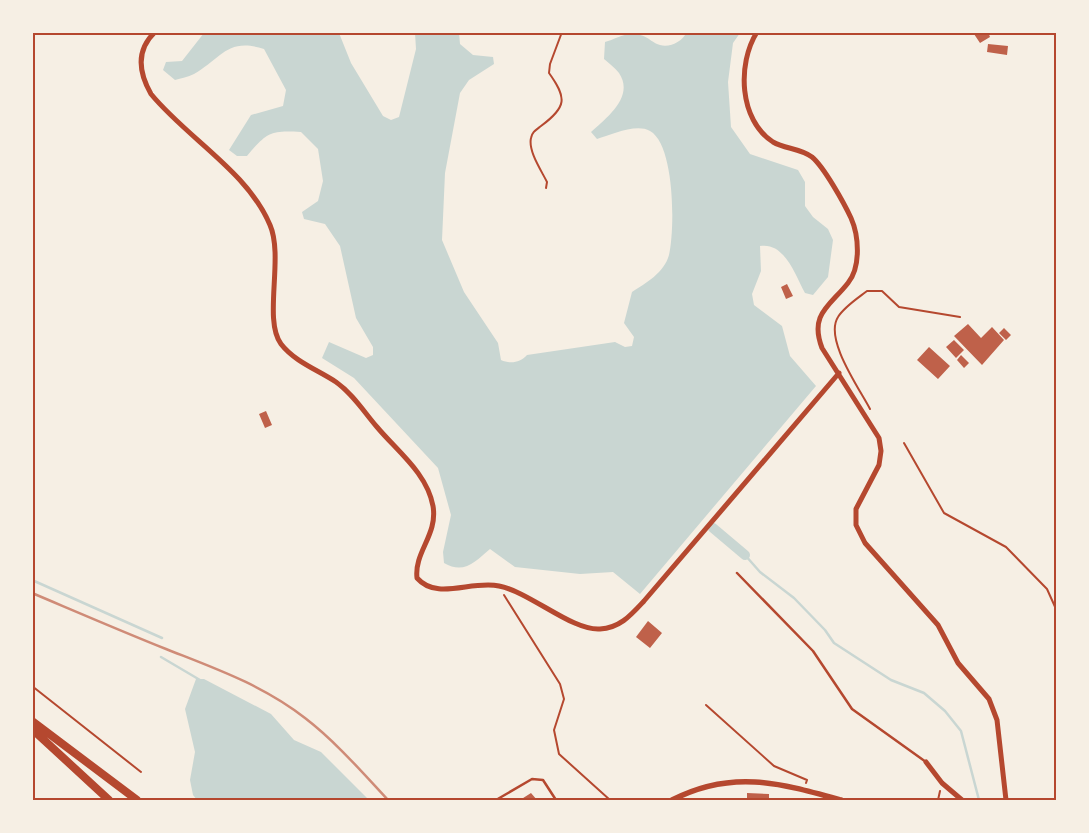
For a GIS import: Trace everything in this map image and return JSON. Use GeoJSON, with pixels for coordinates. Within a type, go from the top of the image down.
{"type":"FeatureCollection","features":[{"type":"Feature","properties":{"kind":"highway"},"geometry":{"type":"LineString","coordinates":[[32,721],[137,800]]}},
{"type":"Feature","properties":{"kind":"highway"},"geometry":{"type":"LineString","coordinates":[[32,729],[109,800]]}},
{"type":"Feature","properties":{"kind":"street"},"geometry":{"type":"LineString","coordinates":[[155,32],[148,39],[142,51],[140,65],[143,80],[151,94],[237,178],[254,197],[271,226],[276,254],[274,316],[276,332],[280,342],[301,362],[337,383],[351,395],[377,428],[414,467],[425,484],[433,505],[434,517],[432,531],[416,568],[417,578],[429,588],[442,590],[466,585],[501,586],[584,626],[599,629],[614,626],[626,620],[839,373]]}},
{"type":"Feature","properties":{"kind":"street"},"geometry":{"type":"LineString","coordinates":[[757,32],[746,59],[744,75],[750,116],[760,132],[774,143],[800,150],[813,158],[851,217],[856,231],[858,252],[853,274],[848,283],[826,304],[817,336],[822,348],[879,438],[881,451],[875,477],[856,509],[856,525],[864,544],[938,625],[958,663],[989,700],[997,720],[1006,800]]}},
{"type":"Feature","properties":{"kind":"street"},"geometry":{"type":"LineString","coordinates":[[926,762],[942,782],[962,800]]}},
{"type":"Feature","properties":{"kind":"street"},"geometry":{"type":"LineString","coordinates":[[672,800],[712,785],[738,780],[804,790],[841,800]]}},
{"type":"Feature","properties":{"kind":"lane"},"geometry":{"type":"LineString","coordinates":[[737,573],[814,651],[852,709],[926,762]]}},
{"type":"Feature","properties":{"kind":"lane"},"geometry":{"type":"LineString","coordinates":[[496,800],[532,779],[543,780],[556,800]]}},
{"type":"Feature","properties":{"kind":"path"},"geometry":{"type":"LineString","coordinates":[[546,188],[547,182],[531,146],[531,137],[534,131],[556,115],[562,103],[561,90],[549,72],[550,64],[562,32]]}},
{"type":"Feature","properties":{"kind":"path"},"geometry":{"type":"LineString","coordinates":[[874,416],[835,343],[834,330],[838,317],[867,291],[882,290],[900,307],[960,317]]}},
{"type":"Feature","properties":{"kind":"path"},"geometry":{"type":"LineString","coordinates":[[904,443],[944,513],[1006,547],[1047,588],[1056,609]]}},
{"type":"Feature","properties":{"kind":"path"},"geometry":{"type":"LineString","coordinates":[[501,586],[504,598],[560,684],[564,699],[554,730],[559,754],[610,800]]}},
{"type":"Feature","properties":{"kind":"path"},"geometry":{"type":"LineString","coordinates":[[32,686],[141,772]]}},
{"type":"Feature","properties":{"kind":"path"},"geometry":{"type":"LineString","coordinates":[[706,705],[774,766],[807,780],[804,790]]}},
{"type":"Feature","properties":{"kind":"shaded area"},"geometry":{"type":"Polygon","coordinates":[[[204,33],[339,33],[351,63],[383,116],[391,120],[399,117],[416,49],[415,33],[459,33],[460,44],[473,55],[493,57],[494,64],[469,80],[460,93],[445,173],[442,240],[464,292],[498,343],[501,360],[511,362],[521,360],[527,355],[615,342],[625,347],[632,346],[634,337],[624,323],[632,292],[659,272],[669,255],[672,227],[671,188],[669,170],[658,139],[650,131],[638,128],[624,130],[597,139],[591,132],[611,114],[621,99],[623,90],[623,82],[619,73],[604,59],[605,42],[625,35],[637,34],[660,45],[668,46],[679,41],[686,33],[740,33],[733,43],[728,82],[731,127],[750,154],[798,170],[805,182],[805,206],[813,217],[828,229],[833,240],[828,277],[813,295],[805,293],[783,254],[769,246],[760,246],[761,271],[752,294],[754,305],[782,326],[790,356],[816,386],[640,594],[613,572],[580,574],[515,567],[490,549],[475,562],[464,567],[458,568],[444,563],[443,552],[451,515],[438,468],[354,378],[322,358],[329,342],[366,358],[373,355],[373,347],[356,318],[340,246],[325,224],[304,219],[302,212],[318,201],[323,181],[318,149],[301,132],[276,132],[265,137],[247,156],[237,156],[229,150],[251,115],[283,106],[286,90],[264,49],[251,46],[241,46],[225,51],[203,68],[187,77],[175,80],[163,70],[166,62],[182,61],[204,33]]]}},
{"type":"Feature","properties":{"kind":"shaded area"},"geometry":{"type":"Polygon","coordinates":[[[196,679],[204,679],[271,714],[294,740],[321,752],[369,800],[197,800],[193,795],[190,780],[195,752],[185,709],[196,679]]]}},
{"type":"Feature","properties":{"kind":"building"},"geometry":{"type":"Polygon","coordinates":[[[975,32],[988,32],[990,37],[980,43],[974,34],[975,32]]]}},
{"type":"Feature","properties":{"kind":"building"},"geometry":{"type":"Polygon","coordinates":[[[988,44],[1008,46],[1007,55],[987,52],[988,44]]]}},
{"type":"Feature","properties":{"kind":"building"},"geometry":{"type":"Polygon","coordinates":[[[787,284],[793,296],[786,299],[781,287],[787,284]]]}},
{"type":"Feature","properties":{"kind":"building"},"geometry":{"type":"Polygon","coordinates":[[[968,324],[981,338],[992,327],[1004,340],[982,365],[954,336],[968,324]]]}},
{"type":"Feature","properties":{"kind":"building"},"geometry":{"type":"Polygon","coordinates":[[[1004,328],[1011,335],[1006,340],[999,333],[1004,328]]]}},
{"type":"Feature","properties":{"kind":"building"},"geometry":{"type":"Polygon","coordinates":[[[954,340],[964,350],[956,358],[946,347],[954,340]]]}},
{"type":"Feature","properties":{"kind":"building"},"geometry":{"type":"Polygon","coordinates":[[[929,347],[950,366],[938,379],[917,360],[929,347]]]}},
{"type":"Feature","properties":{"kind":"building"},"geometry":{"type":"Polygon","coordinates":[[[961,355],[969,363],[964,368],[957,360],[961,355]]]}},
{"type":"Feature","properties":{"kind":"building"},"geometry":{"type":"Polygon","coordinates":[[[266,411],[272,425],[265,428],[259,414],[266,411]]]}},
{"type":"Feature","properties":{"kind":"building"},"geometry":{"type":"Polygon","coordinates":[[[648,621],[662,633],[650,648],[636,637],[648,621]]]}},
{"type":"Feature","properties":{"kind":"building"},"geometry":{"type":"Polygon","coordinates":[[[531,793],[537,800],[520,800],[531,793]]]}},
{"type":"Feature","properties":{"kind":"building"},"geometry":{"type":"Polygon","coordinates":[[[747,793],[769,794],[769,800],[747,800],[747,793]]]}},
{"type":"Feature","properties":{"kind":"waterway"},"geometry":{"type":"LineString","coordinates":[[713,528],[745,555]]}},
{"type":"Feature","properties":{"kind":"waterway"},"geometry":{"type":"LineString","coordinates":[[745,555],[760,572],[794,598],[825,630],[834,643],[891,680],[924,693],[945,711],[961,731],[979,800]]}},
{"type":"Feature","properties":{"kind":"waterway"},"geometry":{"type":"LineString","coordinates":[[32,580],[162,638]]}},
{"type":"Feature","properties":{"kind":"waterway"},"geometry":{"type":"LineString","coordinates":[[161,657],[200,680]]}},
{"type":"Feature","properties":{"kind":"railway"},"geometry":{"type":"LineString","coordinates":[[32,593],[220,670],[272,696],[289,706],[327,737],[388,800]]}}]}
